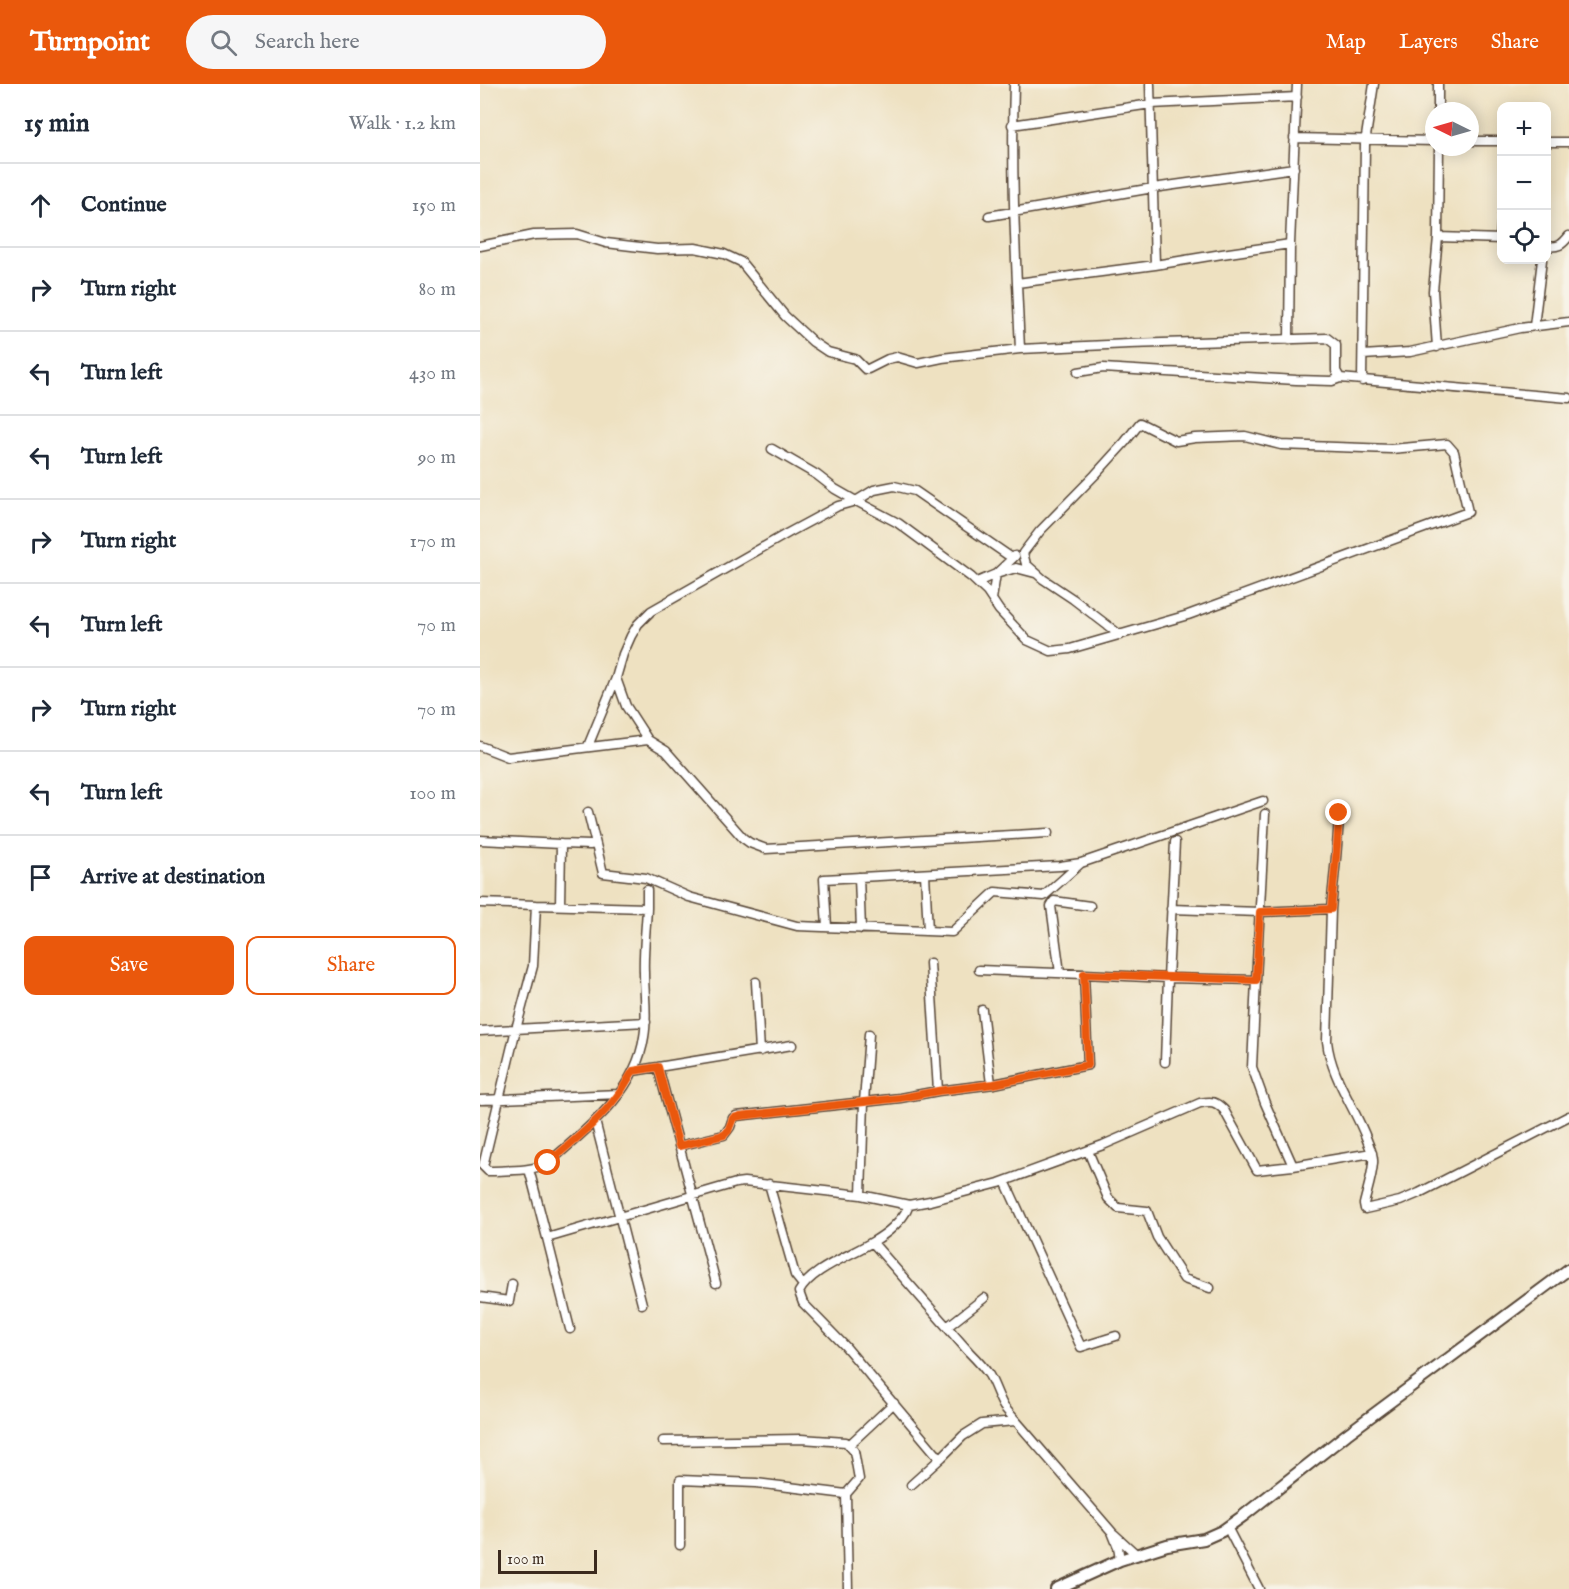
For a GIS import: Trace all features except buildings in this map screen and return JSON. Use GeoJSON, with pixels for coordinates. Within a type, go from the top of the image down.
{"type":"FeatureCollection","features":[{"type":"Feature","properties":{"kind":"street"},"geometry":{"type":"LineString","coordinates":[[1014,84],[1013,212],[1020,349]]}},
{"type":"Feature","properties":{"kind":"street"},"geometry":{"type":"LineString","coordinates":[[1150,84],[1155,265]]}},
{"type":"Feature","properties":{"kind":"street"},"geometry":{"type":"LineString","coordinates":[[1289,340],[1290,244],[1297,84]]}},
{"type":"Feature","properties":{"kind":"street"},"geometry":{"type":"LineString","coordinates":[[1362,381],[1366,140],[1374,84]]}},
{"type":"Feature","properties":{"kind":"street"},"geometry":{"type":"LineString","coordinates":[[1438,84],[1438,102]]}},
{"type":"Feature","properties":{"kind":"street"},"geometry":{"type":"LineString","coordinates":[[1012,125],[1151,104],[1297,97]]}},
{"type":"Feature","properties":{"kind":"street"},"geometry":{"type":"LineString","coordinates":[[1294,138],[1425,141]]}},
{"type":"Feature","properties":{"kind":"street"},"geometry":{"type":"LineString","coordinates":[[1479,141],[1497,141]]}},
{"type":"Feature","properties":{"kind":"street"},"geometry":{"type":"LineString","coordinates":[[1551,142],[1569,142]]}},
{"type":"Feature","properties":{"kind":"street"},"geometry":{"type":"LineString","coordinates":[[1437,347],[1433,291],[1438,237],[1439,156]]}},
{"type":"Feature","properties":{"kind":"street"},"geometry":{"type":"LineString","coordinates":[[989,216],[1153,188],[1294,168]]}},
{"type":"Feature","properties":{"kind":"street"},"geometry":{"type":"LineString","coordinates":[[480,246],[534,235],[577,234],[606,243],[657,249],[695,248],[724,254],[741,262],[785,316],[813,342],[828,352],[855,359],[865,369],[897,357],[918,363],[1020,349],[1327,338],[1336,345],[1336,371],[1340,378]]}},
{"type":"Feature","properties":{"kind":"street"},"geometry":{"type":"LineString","coordinates":[[1551,247],[1561,246],[1569,236]]}},
{"type":"Feature","properties":{"kind":"street"},"geometry":{"type":"LineString","coordinates":[[1438,237],[1497,239]]}},
{"type":"Feature","properties":{"kind":"street"},"geometry":{"type":"LineString","coordinates":[[1017,283],[1290,244]]}},
{"type":"Feature","properties":{"kind":"street"},"geometry":{"type":"LineString","coordinates":[[1534,326],[1542,264]]}},
{"type":"Feature","properties":{"kind":"street"},"geometry":{"type":"LineString","coordinates":[[1362,355],[1410,352],[1520,327],[1569,322]]}},
{"type":"Feature","properties":{"kind":"street"},"geometry":{"type":"LineString","coordinates":[[1078,372],[1103,368],[1296,380],[1332,381],[1340,378],[1569,398]]}},
{"type":"Feature","properties":{"kind":"street"},"geometry":{"type":"LineString","coordinates":[[772,449],[817,474],[835,489],[897,524],[977,582],[1027,640],[1051,651],[1070,649],[1188,615],[1468,512],[1454,452],[1447,444],[1391,449],[1281,445],[1245,436],[1176,441],[1140,423],[1095,475],[1040,531],[1023,554],[1026,564],[1038,574],[1120,634]]}},
{"type":"Feature","properties":{"kind":"street"},"geometry":{"type":"LineString","coordinates":[[588,746],[631,636],[638,624],[651,611],[788,533],[874,490],[894,486],[915,490],[1012,558]]}},
{"type":"Feature","properties":{"kind":"street"},"geometry":{"type":"LineString","coordinates":[[992,599],[996,574],[1016,554],[1026,549]]}},
{"type":"Feature","properties":{"kind":"street"},"geometry":{"type":"LineString","coordinates":[[977,582],[1016,568],[1038,574]]}},
{"type":"Feature","properties":{"kind":"street"},"geometry":{"type":"LineString","coordinates":[[616,678],[626,706],[648,740],[666,751],[743,838],[766,849],[1048,833]]}},
{"type":"Feature","properties":{"kind":"street"},"geometry":{"type":"LineString","coordinates":[[480,746],[508,757],[648,740]]}},
{"type":"Feature","properties":{"kind":"street"},"geometry":{"type":"LineString","coordinates":[[827,927],[824,879],[1081,863],[1263,801]]}},
{"type":"Feature","properties":{"kind":"street"},"geometry":{"type":"LineString","coordinates":[[588,812],[603,873],[646,878],[689,897],[797,926],[952,932],[995,892],[1044,896],[1081,863]]}},
{"type":"Feature","properties":{"kind":"street"},"geometry":{"type":"LineString","coordinates":[[1339,813],[1331,909],[1328,1057],[1362,1125],[1372,1153],[1373,1162],[1364,1204],[1365,1209],[1400,1201],[1419,1193],[1569,1116]]}},
{"type":"Feature","properties":{"kind":"street"},"geometry":{"type":"LineString","coordinates":[[1265,814],[1252,1066],[1265,1103],[1293,1166]]}},
{"type":"Feature","properties":{"kind":"street"},"geometry":{"type":"LineString","coordinates":[[480,840],[590,845]]}},
{"type":"Feature","properties":{"kind":"street"},"geometry":{"type":"LineString","coordinates":[[1165,1062],[1175,842]]}},
{"type":"Feature","properties":{"kind":"street"},"geometry":{"type":"LineString","coordinates":[[560,905],[561,844]]}},
{"type":"Feature","properties":{"kind":"street"},"geometry":{"type":"LineString","coordinates":[[925,874],[928,931]]}},
{"type":"Feature","properties":{"kind":"street"},"geometry":{"type":"LineString","coordinates":[[859,877],[861,929]]}},
{"type":"Feature","properties":{"kind":"street"},"geometry":{"type":"LineString","coordinates":[[536,905],[533,966],[483,1166],[488,1171],[528,1169],[542,1167],[548,1163],[595,1121],[619,1094],[633,1071],[644,1040],[646,1022],[644,970],[647,890]]}},
{"type":"Feature","properties":{"kind":"street"},"geometry":{"type":"LineString","coordinates":[[1060,974],[1051,906],[1054,902],[1090,906]]}},
{"type":"Feature","properties":{"kind":"street"},"geometry":{"type":"LineString","coordinates":[[480,903],[647,908]]}},
{"type":"Feature","properties":{"kind":"street"},"geometry":{"type":"LineString","coordinates":[[1171,909],[1260,912],[1331,909]]}},
{"type":"Feature","properties":{"kind":"street"},"geometry":{"type":"LineString","coordinates":[[930,963],[938,1091]]}},
{"type":"Feature","properties":{"kind":"street"},"geometry":{"type":"LineString","coordinates":[[980,970],[1256,980]]}},
{"type":"Feature","properties":{"kind":"street"},"geometry":{"type":"LineString","coordinates":[[679,1146],[724,1135],[736,1116],[900,1098],[1088,1065],[1084,974]]}},
{"type":"Feature","properties":{"kind":"street"},"geometry":{"type":"LineString","coordinates":[[756,982],[760,1051]]}},
{"type":"Feature","properties":{"kind":"street"},"geometry":{"type":"LineString","coordinates":[[982,1010],[990,1084]]}},
{"type":"Feature","properties":{"kind":"street"},"geometry":{"type":"LineString","coordinates":[[480,1031],[646,1022]]}},
{"type":"Feature","properties":{"kind":"street"},"geometry":{"type":"LineString","coordinates":[[861,1195],[869,1034]]}},
{"type":"Feature","properties":{"kind":"street"},"geometry":{"type":"LineString","coordinates":[[633,1071],[792,1045]]}},
{"type":"Feature","properties":{"kind":"street"},"geometry":{"type":"LineString","coordinates":[[658,1067],[716,1283]]}},
{"type":"Feature","properties":{"kind":"street"},"geometry":{"type":"LineString","coordinates":[[480,1100],[619,1094]]}},
{"type":"Feature","properties":{"kind":"street"},"geometry":{"type":"LineString","coordinates":[[547,1238],[736,1183],[752,1182],[861,1195],[909,1205],[930,1201],[1005,1181],[1088,1150],[1200,1103],[1211,1101],[1224,1110],[1257,1170],[1372,1153]]}},
{"type":"Feature","properties":{"kind":"street"},"geometry":{"type":"LineString","coordinates":[[595,1121],[642,1304]]}},
{"type":"Feature","properties":{"kind":"street"},"geometry":{"type":"LineString","coordinates":[[1088,1150],[1108,1198],[1119,1208],[1147,1211],[1157,1237],[1184,1279],[1210,1288]]}},
{"type":"Feature","properties":{"kind":"street"},"geometry":{"type":"LineString","coordinates":[[528,1169],[570,1329]]}},
{"type":"Feature","properties":{"kind":"street"},"geometry":{"type":"LineString","coordinates":[[1005,1181],[1081,1347],[1116,1336]]}},
{"type":"Feature","properties":{"kind":"street"},"geometry":{"type":"LineString","coordinates":[[769,1184],[795,1275],[803,1285]]}},
{"type":"Feature","properties":{"kind":"street"},"geometry":{"type":"LineString","coordinates":[[909,1205],[906,1213],[895,1226],[873,1243],[808,1279],[799,1292],[803,1303],[845,1346],[936,1454],[942,1457]]}},
{"type":"Feature","properties":{"kind":"street"},"geometry":{"type":"LineString","coordinates":[[873,1243],[981,1364],[990,1377],[1004,1407],[1015,1421],[1112,1532],[1137,1555]]}},
{"type":"Feature","properties":{"kind":"street"},"geometry":{"type":"LineString","coordinates":[[1056,1589],[1120,1560],[1167,1545],[1213,1536],[1271,1495],[1479,1334],[1569,1269]]}},
{"type":"Feature","properties":{"kind":"street"},"geometry":{"type":"LineString","coordinates":[[480,1298],[509,1301],[512,1284]]}},
{"type":"Feature","properties":{"kind":"street"},"geometry":{"type":"LineString","coordinates":[[947,1327],[984,1298]]}},
{"type":"Feature","properties":{"kind":"street"},"geometry":{"type":"LineString","coordinates":[[849,1445],[894,1403]]}},
{"type":"Feature","properties":{"kind":"street"},"geometry":{"type":"LineString","coordinates":[[911,1485],[963,1436],[982,1424],[1015,1421]]}},
{"type":"Feature","properties":{"kind":"street"},"geometry":{"type":"LineString","coordinates":[[663,1441],[801,1439],[849,1445],[854,1451],[859,1479],[846,1494],[848,1589]]}},
{"type":"Feature","properties":{"kind":"street"},"geometry":{"type":"LineString","coordinates":[[680,1545],[680,1480],[756,1483],[846,1494]]}},
{"type":"Feature","properties":{"kind":"street"},"geometry":{"type":"LineString","coordinates":[[1227,1527],[1259,1589]]}},
{"type":"Feature","properties":{"kind":"street"},"geometry":{"type":"LineString","coordinates":[[1112,1532],[1120,1560]]}},
{"type":"Feature","properties":{"kind":"route"},"geometry":{"type":"LineString","coordinates":[[548,1163],[609,1106],[633,1071],[658,1067],[679,1146],[724,1135],[733,1118],[740,1116],[900,1098],[994,1084],[1088,1065],[1084,974],[1256,980],[1260,912],[1331,909],[1339,813]]}}]}
